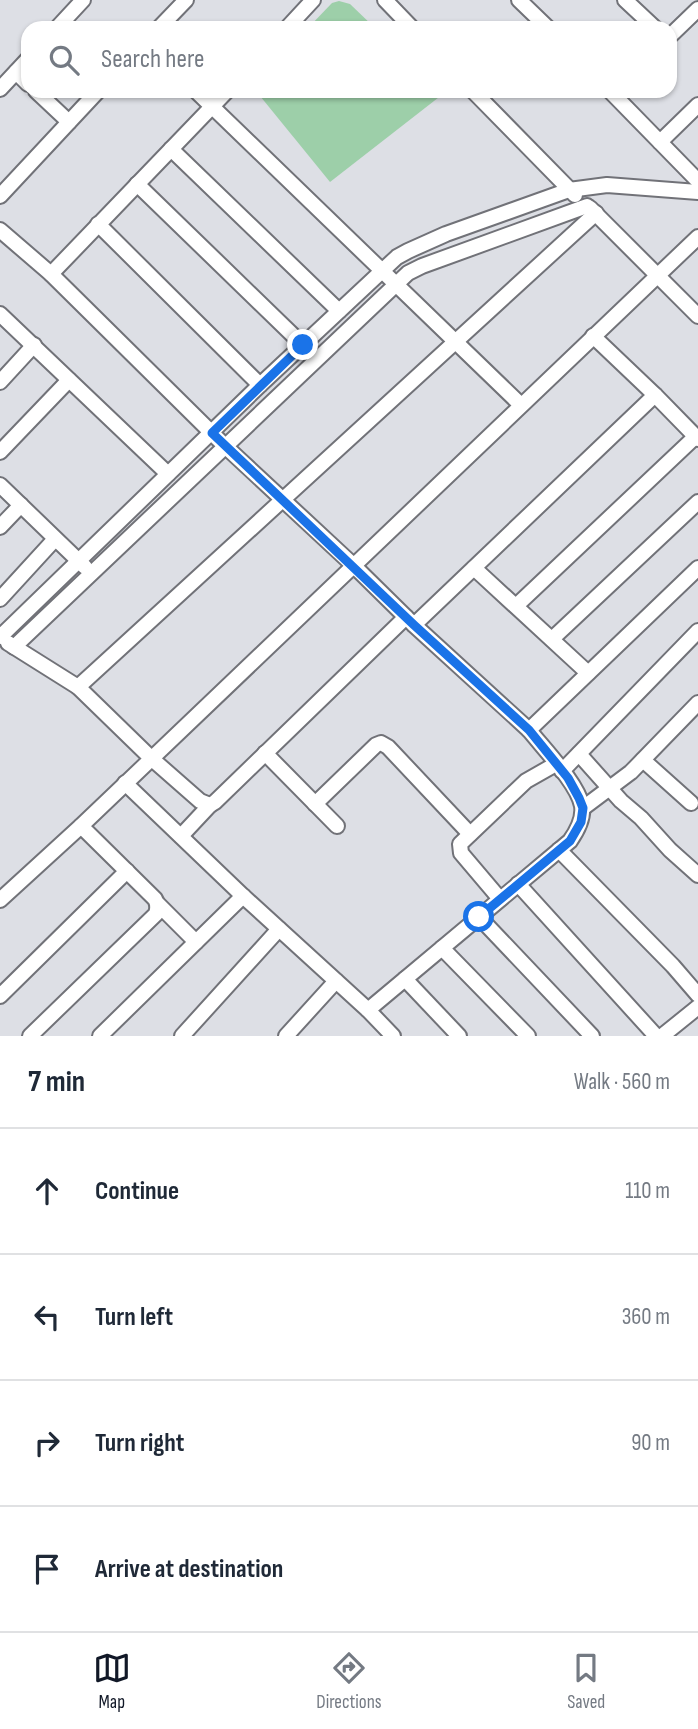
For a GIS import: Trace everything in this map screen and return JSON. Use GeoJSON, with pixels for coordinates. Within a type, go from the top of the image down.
{"type":"FeatureCollection","features":[{"type":"Feature","properties":{"kind":"street"},"geometry":{"type":"LineString","coordinates":[[166,21],[186,0]]}},
{"type":"Feature","properties":{"kind":"street"},"geometry":{"type":"LineString","coordinates":[[294,21],[313,0]]}},
{"type":"Feature","properties":{"kind":"street"},"geometry":{"type":"LineString","coordinates":[[385,0],[405,21]]}},
{"type":"Feature","properties":{"kind":"street"},"geometry":{"type":"LineString","coordinates":[[519,0],[541,21]]}},
{"type":"Feature","properties":{"kind":"street"},"geometry":{"type":"LineString","coordinates":[[625,0],[647,21]]}},
{"type":"Feature","properties":{"kind":"street"},"geometry":{"type":"LineString","coordinates":[[63,21],[79,1]]}},
{"type":"Feature","properties":{"kind":"street"},"geometry":{"type":"LineString","coordinates":[[677,29],[698,9]]}},
{"type":"Feature","properties":{"kind":"street"},"geometry":{"type":"LineString","coordinates":[[0,89],[21,67]]}},
{"type":"Feature","properties":{"kind":"street"},"geometry":{"type":"LineString","coordinates":[[16,72],[21,77]]}},
{"type":"Feature","properties":{"kind":"street"},"geometry":{"type":"LineString","coordinates":[[43,98],[69,122]]}},
{"type":"Feature","properties":{"kind":"street"},"geometry":{"type":"LineString","coordinates":[[0,196],[92,98]]}},
{"type":"Feature","properties":{"kind":"street"},"geometry":{"type":"LineString","coordinates":[[203,98],[521,405]]}},
{"type":"Feature","properties":{"kind":"street"},"geometry":{"type":"LineString","coordinates":[[51,274],[220,98]]}},
{"type":"Feature","properties":{"kind":"street"},"geometry":{"type":"LineString","coordinates":[[480,98],[698,316]]}},
{"type":"Feature","properties":{"kind":"street"},"geometry":{"type":"LineString","coordinates":[[618,98],[698,181]]}},
{"type":"Feature","properties":{"kind":"street"},"geometry":{"type":"LineString","coordinates":[[660,142],[698,105]]}},
{"type":"Feature","properties":{"kind":"street"},"geometry":{"type":"LineString","coordinates":[[171,149],[340,311]]}},
{"type":"Feature","properties":{"kind":"street"},"geometry":{"type":"LineString","coordinates":[[137,184],[303,345]]}},
{"type":"Feature","properties":{"kind":"street"},"geometry":{"type":"LineString","coordinates":[[210,805],[200,801],[150,758],[78,687],[0,637],[260,385],[397,257],[433,240],[569,190],[607,185],[698,192]]}},
{"type":"Feature","properties":{"kind":"street"},"geometry":{"type":"LineString","coordinates":[[14,647],[408,273],[592,210]]}},
{"type":"Feature","properties":{"kind":"street"},"geometry":{"type":"LineString","coordinates":[[78,687],[455,341],[592,210]]}},
{"type":"Feature","properties":{"kind":"street"},"geometry":{"type":"LineString","coordinates":[[98,224],[260,385]]}},
{"type":"Feature","properties":{"kind":"street"},"geometry":{"type":"LineString","coordinates":[[0,230],[51,274],[225,446],[529,730],[579,798],[583,808],[581,822],[570,841],[368,1010]]}},
{"type":"Feature","properties":{"kind":"street"},"geometry":{"type":"LineString","coordinates":[[0,900],[81,826],[698,237]]}},
{"type":"Feature","properties":{"kind":"street"},"geometry":{"type":"LineString","coordinates":[[0,314],[169,474]]}},
{"type":"Feature","properties":{"kind":"street"},"geometry":{"type":"LineString","coordinates":[[516,606],[697,438],[593,336]]}},
{"type":"Feature","properties":{"kind":"street"},"geometry":{"type":"LineString","coordinates":[[0,382],[34,345]]}},
{"type":"Feature","properties":{"kind":"street"},"geometry":{"type":"LineString","coordinates":[[0,452],[69,380]]}},
{"type":"Feature","properties":{"kind":"street"},"geometry":{"type":"LineString","coordinates":[[181,836],[265,753],[410,621],[474,568],[656,395]]}},
{"type":"Feature","properties":{"kind":"street"},"geometry":{"type":"LineString","coordinates":[[0,485],[92,573]]}},
{"type":"Feature","properties":{"kind":"street"},"geometry":{"type":"LineString","coordinates":[[552,639],[698,502]]}},
{"type":"Feature","properties":{"kind":"street"},"geometry":{"type":"LineString","coordinates":[[0,527],[21,505]]}},
{"type":"Feature","properties":{"kind":"street"},"geometry":{"type":"LineString","coordinates":[[0,599],[55,539]]}},
{"type":"Feature","properties":{"kind":"street"},"geometry":{"type":"LineString","coordinates":[[474,568],[588,673]]}},
{"type":"Feature","properties":{"kind":"street"},"geometry":{"type":"LineString","coordinates":[[529,730],[698,568]]}},
{"type":"Feature","properties":{"kind":"street"},"geometry":{"type":"LineString","coordinates":[[500,899],[461,853],[460,845],[526,781],[537,774],[559,768],[579,754],[698,631]]}},
{"type":"Feature","properties":{"kind":"street"},"geometry":{"type":"LineString","coordinates":[[583,808],[611,789],[643,760],[698,703]]}},
{"type":"Feature","properties":{"kind":"street"},"geometry":{"type":"LineString","coordinates":[[315,804],[381,743],[388,747],[470,834]]}},
{"type":"Feature","properties":{"kind":"street"},"geometry":{"type":"LineString","coordinates":[[265,753],[337,826]]}},
{"type":"Feature","properties":{"kind":"street"},"geometry":{"type":"LineString","coordinates":[[579,754],[621,801],[698,875]]}},
{"type":"Feature","properties":{"kind":"street"},"geometry":{"type":"LineString","coordinates":[[643,760],[691,803]]}},
{"type":"Feature","properties":{"kind":"street"},"geometry":{"type":"LineString","coordinates":[[125,783],[393,1036]]}},
{"type":"Feature","properties":{"kind":"street"},"geometry":{"type":"LineString","coordinates":[[81,826],[196,942]]}},
{"type":"Feature","properties":{"kind":"street"},"geometry":{"type":"LineString","coordinates":[[559,850],[698,995]]}},
{"type":"Feature","properties":{"kind":"street"},"geometry":{"type":"LineString","coordinates":[[0,996],[127,871]]}},
{"type":"Feature","properties":{"kind":"street"},"geometry":{"type":"LineString","coordinates":[[518,884],[656,1036]]}},
{"type":"Feature","properties":{"kind":"street"},"geometry":{"type":"LineString","coordinates":[[100,1036],[243,896]]}},
{"type":"Feature","properties":{"kind":"street"},"geometry":{"type":"LineString","coordinates":[[30,1036],[156,914],[158,904]]}},
{"type":"Feature","properties":{"kind":"street"},"geometry":{"type":"LineString","coordinates":[[479,917],[592,1036]]}},
{"type":"Feature","properties":{"kind":"street"},"geometry":{"type":"LineString","coordinates":[[182,1036],[279,929]]}},
{"type":"Feature","properties":{"kind":"street"},"geometry":{"type":"LineString","coordinates":[[442,948],[528,1036]]}},
{"type":"Feature","properties":{"kind":"street"},"geometry":{"type":"LineString","coordinates":[[405,979],[459,1036]]}},
{"type":"Feature","properties":{"kind":"street"},"geometry":{"type":"LineString","coordinates":[[286,1036],[336,981]]}},
{"type":"Feature","properties":{"kind":"street"},"geometry":{"type":"LineString","coordinates":[[662,1036],[698,1007]]}},
{"type":"Feature","properties":{"kind":"green space"},"geometry":{"type":"Polygon","coordinates":[[[339,1],[350,4],[368,21],[315,21],[332,3],[339,1]]]}},
{"type":"Feature","properties":{"kind":"green space"},"geometry":{"type":"Polygon","coordinates":[[[262,98],[438,98],[330,182],[262,98]]]}},
{"type":"Feature","properties":{"kind":"route"},"geometry":{"type":"LineString","coordinates":[[303,345],[212,433],[529,730],[568,778],[583,808],[581,822],[570,841],[479,917]]}}]}
